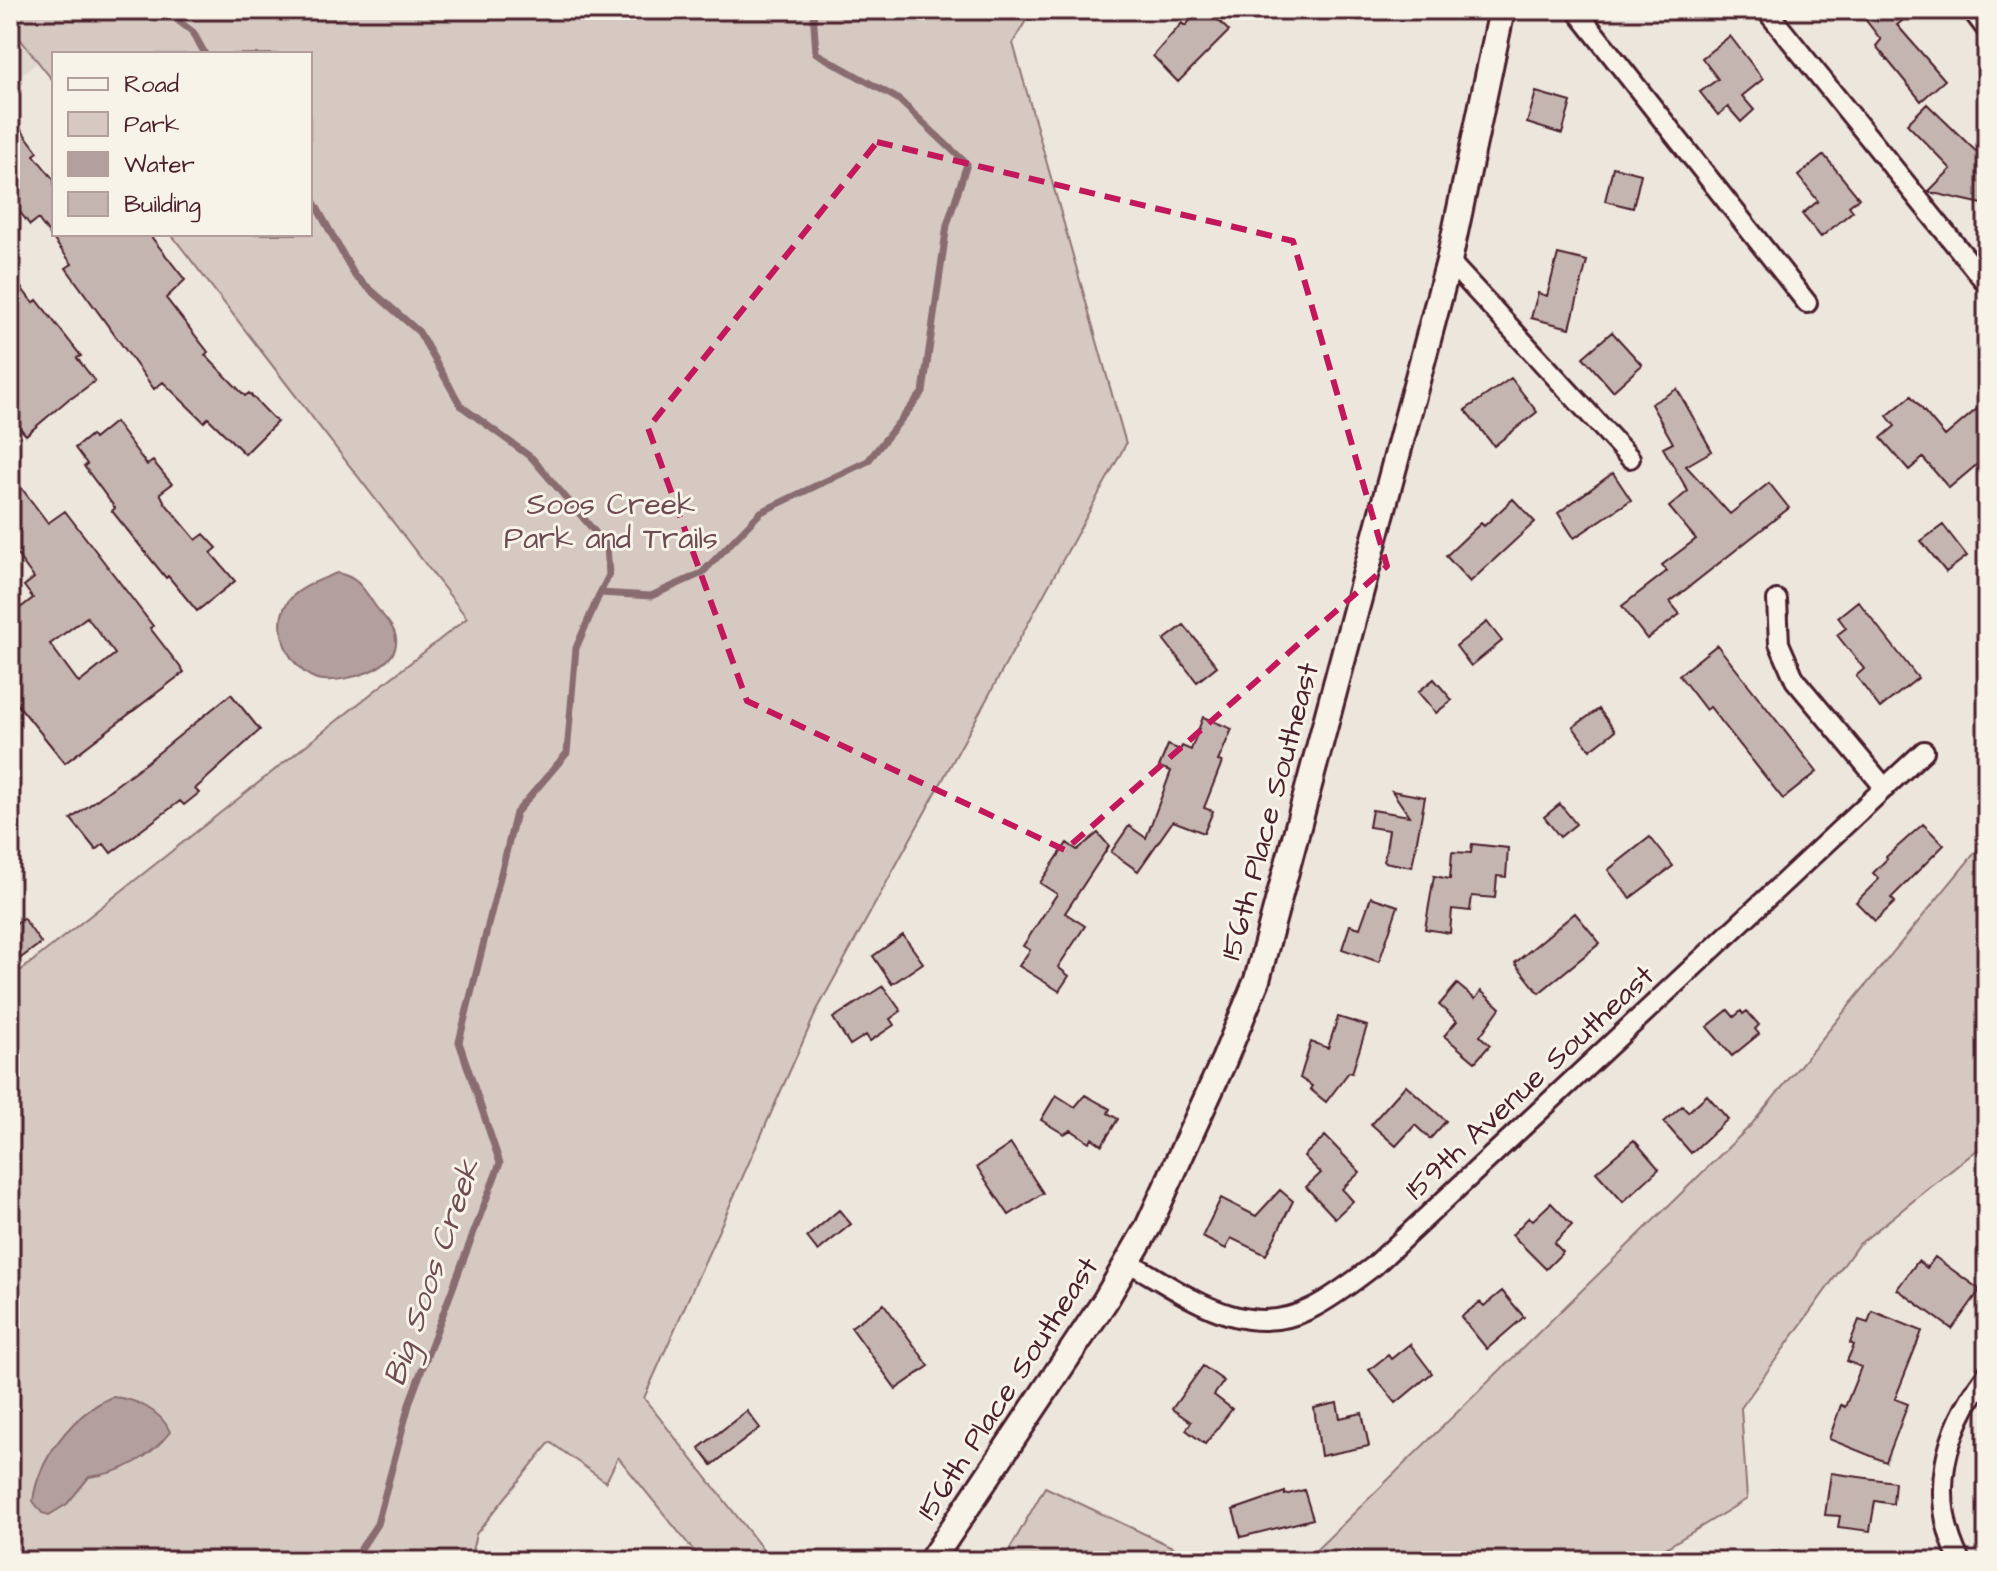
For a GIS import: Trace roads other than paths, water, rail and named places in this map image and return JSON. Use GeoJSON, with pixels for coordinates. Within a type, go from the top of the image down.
{"type":"FeatureCollection","features":[{"type":"Feature","properties":{"kind":"street","name":"156th Place Southeast"},"geometry":{"type":"LineString","coordinates":[[931,1561],[1128,1262],[1166,1189],[1257,980],[1449,261],[1502,10]]}},
{"type":"Feature","properties":{"kind":"street"},"geometry":{"type":"LineString","coordinates":[[1576,10],[1807,303]]}},
{"type":"Feature","properties":{"kind":"street"},"geometry":{"type":"LineString","coordinates":[[1766,10],[1987,284]]}},
{"type":"Feature","properties":{"kind":"street"},"geometry":{"type":"LineString","coordinates":[[1972,10],[1987,30]]}},
{"type":"Feature","properties":{"kind":"street"},"geometry":{"type":"LineString","coordinates":[[1449,261],[1630,458]]}},
{"type":"Feature","properties":{"kind":"street"},"geometry":{"type":"LineString","coordinates":[[1777,600],[1779,643],[1795,680],[1885,788]]}},
{"type":"Feature","properties":{"kind":"street","name":"159th Avenue Southeast"},"geometry":{"type":"LineString","coordinates":[[1128,1262],[1218,1312],[1245,1321],[1284,1319],[1310,1309],[1339,1292],[1374,1266],[1924,751]]}},
{"type":"Feature","properties":{"kind":"street"},"geometry":{"type":"LineString","coordinates":[[1960,1561],[1953,1547],[1942,1489],[1948,1444],[1966,1402],[1987,1374]]}},
{"type":"Feature","properties":{"kind":"water"},"geometry":{"type":"Polygon","coordinates":[[[337,573],[356,581],[364,590],[393,629],[396,644],[386,661],[367,672],[344,679],[320,680],[306,674],[292,659],[284,643],[281,621],[284,610],[296,593],[337,573]]]}},
{"type":"Feature","properties":{"kind":"water"},"geometry":{"type":"Polygon","coordinates":[[[112,1397],[146,1407],[161,1418],[170,1432],[144,1457],[113,1472],[89,1477],[67,1504],[49,1515],[42,1513],[33,1501],[36,1485],[50,1454],[71,1426],[112,1397]]]}},
{"type":"Feature","properties":{"kind":"waterway"},"geometry":{"type":"LineString","coordinates":[[164,10],[193,32],[204,52]]}},
{"type":"Feature","properties":{"kind":"waterway","name":"Big Soos Creek"},"geometry":{"type":"LineString","coordinates":[[353,1561],[377,1524],[410,1401],[500,1163],[459,1042],[516,813],[567,753],[576,648],[600,593],[651,596],[702,573],[761,512],[868,461],[923,392],[947,225],[967,164],[898,99],[816,53],[813,10]]}},
{"type":"Feature","properties":{"kind":"waterway"},"geometry":{"type":"LineString","coordinates":[[312,199],[355,276],[419,332],[461,406],[532,458],[607,546],[609,575],[600,593]]}},
{"type":"Feature","properties":{"kind":"park label","name":"Soos Creek Park and Trails"},"geometry":{"type":"Point","coordinates":[611,521]}}]}
